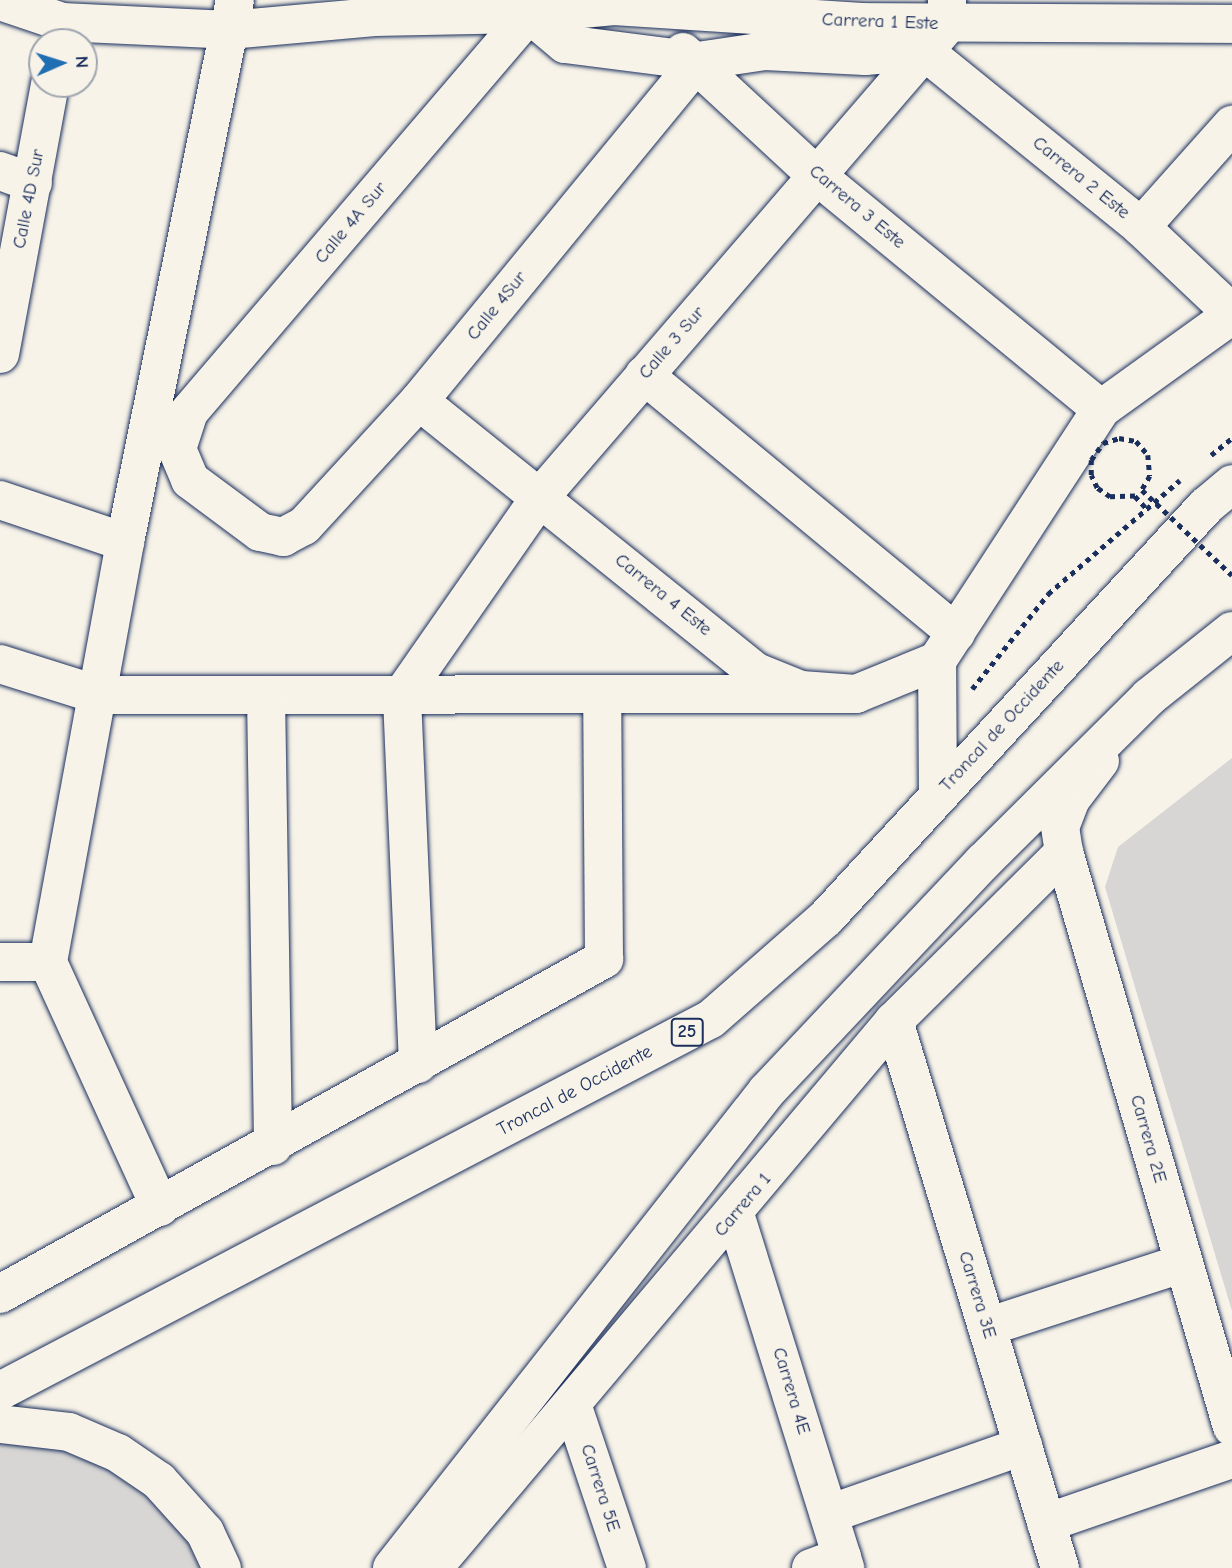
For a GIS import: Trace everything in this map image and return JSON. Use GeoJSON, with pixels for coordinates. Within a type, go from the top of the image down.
{"type":"FeatureCollection","features":[{"type":"Feature","properties":{"kind":"main road","name":"Carrera 1 Este"},"geometry":{"type":"LineString","coordinates":[[0,1],[62,21],[374,8],[529,7],[614,3],[862,26],[939,25],[1098,12],[1232,24]]}},
{"type":"Feature","properties":{"kind":"main road","name":"Carrera 3 Este"},"geometry":{"type":"LineString","coordinates":[[614,3],[698,61],[816,175],[1101,409]]}},
{"type":"Feature","properties":{"kind":"main road","name":"Carrera 1 Este"},"geometry":{"type":"LineString","coordinates":[[529,7],[565,44],[698,61],[765,51],[862,26]]}},
{"type":"Feature","properties":{"kind":"main road","name":"Calle 4A Sur"},"geometry":{"type":"LineString","coordinates":[[283,537],[260,532],[190,480],[177,449],[189,412],[529,7]]}},
{"type":"Feature","properties":{"kind":"main road"},"geometry":{"type":"LineString","coordinates":[[160,1207],[48,962],[125,542],[232,15]]}},
{"type":"Feature","properties":{"kind":"main road","name":"Calle 3 Sur"},"geometry":{"type":"LineString","coordinates":[[402,695],[541,495],[816,175],[939,25]]}},
{"type":"Feature","properties":{"kind":"main road","name":"Carrera 2 Este"},"geometry":{"type":"LineString","coordinates":[[939,25],[1232,314]]}},
{"type":"Feature","properties":{"kind":"main road","name":"Calle 4Sur"},"geometry":{"type":"LineString","coordinates":[[283,537],[304,526],[419,401],[698,61]]}},
{"type":"Feature","properties":{"kind":"main road","name":"Calle 4D Sur"},"geometry":{"type":"LineString","coordinates":[[1,342],[16,177],[45,98]]}},
{"type":"Feature","properties":{"kind":"main road"},"geometry":{"type":"LineString","coordinates":[[1141,227],[1232,125]]}},
{"type":"Feature","properties":{"kind":"main road"},"geometry":{"type":"LineString","coordinates":[[938,796],[946,647],[1101,409],[1232,314]]}},
{"type":"Feature","properties":{"kind":"main road"},"geometry":{"type":"LineString","coordinates":[[644,375],[946,647]]}},
{"type":"Feature","properties":{"kind":"main road","name":"Carrera 4 Este"},"geometry":{"type":"LineString","coordinates":[[419,401],[541,495],[756,671],[801,690],[856,694],[946,647]]}},
{"type":"Feature","properties":{"kind":"main road","name":"Troncal de Occidente"},"geometry":{"type":"LineString","coordinates":[[0,1391],[712,1019],[826,918],[1206,506],[1232,484]]}},
{"type":"Feature","properties":{"kind":"main road"},"geometry":{"type":"LineString","coordinates":[[0,500],[125,542]]}},
{"type":"Feature","properties":{"kind":"main road"},"geometry":{"type":"LineString","coordinates":[[393,1568],[767,1091],[983,862],[1149,697],[1232,631]]}},
{"type":"Feature","properties":{"kind":"main road"},"geometry":{"type":"LineString","coordinates":[[0,664],[99,695],[856,694]]}},
{"type":"Feature","properties":{"kind":"main road"},"geometry":{"type":"LineString","coordinates":[[266,695],[273,1146]]}},
{"type":"Feature","properties":{"kind":"main road"},"geometry":{"type":"LineString","coordinates":[[402,695],[418,1064]]}},
{"type":"Feature","properties":{"kind":"main road"},"geometry":{"type":"LineString","coordinates":[[0,1294],[273,1146],[604,959],[601,695]]}},
{"type":"Feature","properties":{"kind":"main road","name":"Carrera 2E"},"geometry":{"type":"LineString","coordinates":[[1149,697],[1071,799],[1060,827],[1064,852],[1232,1427]]}},
{"type":"Feature","properties":{"kind":"main road"},"geometry":{"type":"LineString","coordinates":[[983,862],[1027,850],[1064,852]]}},
{"type":"Feature","properties":{"kind":"main road","name":"Carrera 1"},"geometry":{"type":"LineString","coordinates":[[433,1568],[573,1407],[894,1021],[1064,852]]}},
{"type":"Feature","properties":{"kind":"main road"},"geometry":{"type":"LineString","coordinates":[[0,962],[48,962]]}},
{"type":"Feature","properties":{"kind":"main road","name":"Carrera 3E"},"geometry":{"type":"LineString","coordinates":[[894,1021],[1060,1568]]}},
{"type":"Feature","properties":{"kind":"main road","name":"Carrera 4E"},"geometry":{"type":"LineString","coordinates":[[735,1214],[829,1514],[833,1564]]}},
{"type":"Feature","properties":{"kind":"main road"},"geometry":{"type":"LineString","coordinates":[[987,1327],[1184,1263]]}},
{"type":"Feature","properties":{"kind":"main road","name":"Carrera 5E"},"geometry":{"type":"LineString","coordinates":[[573,1407],[626,1568]]}},
{"type":"Feature","properties":{"kind":"main road"},"geometry":{"type":"LineString","coordinates":[[0,1424],[69,1433],[118,1453],[159,1481],[205,1532],[222,1568]]}},
{"type":"Feature","properties":{"kind":"main road"},"geometry":{"type":"LineString","coordinates":[[829,1514],[1023,1446]]}},
{"type":"Feature","properties":{"kind":"main road"},"geometry":{"type":"LineString","coordinates":[[1046,1523],[1232,1458]]}},
{"type":"Feature","properties":{"kind":"path"},"geometry":{"type":"LineString","coordinates":[[1147,509],[1135,496],[1110,497],[1097,488],[1091,475],[1091,460],[1103,443],[1119,438],[1136,441],[1148,455],[1150,476],[1142,490],[1232,575]]}},
{"type":"Feature","properties":{"kind":"path"},"geometry":{"type":"LineString","coordinates":[[1200,464],[1232,438]]}},
{"type":"Feature","properties":{"kind":"path"},"geometry":{"type":"LineString","coordinates":[[971,691],[1048,594],[1189,472]]}},
{"type":"Feature","properties":{"kind":"shaded area"},"geometry":{"type":"Polygon","coordinates":[[[1232,758],[1232,1311],[1105,887],[1118,847],[1232,758]]]}},
{"type":"Feature","properties":{"kind":"shaded area"},"geometry":{"type":"Polygon","coordinates":[[[0,1424],[118,1453],[222,1568],[0,1568],[0,1424]]]}}]}
